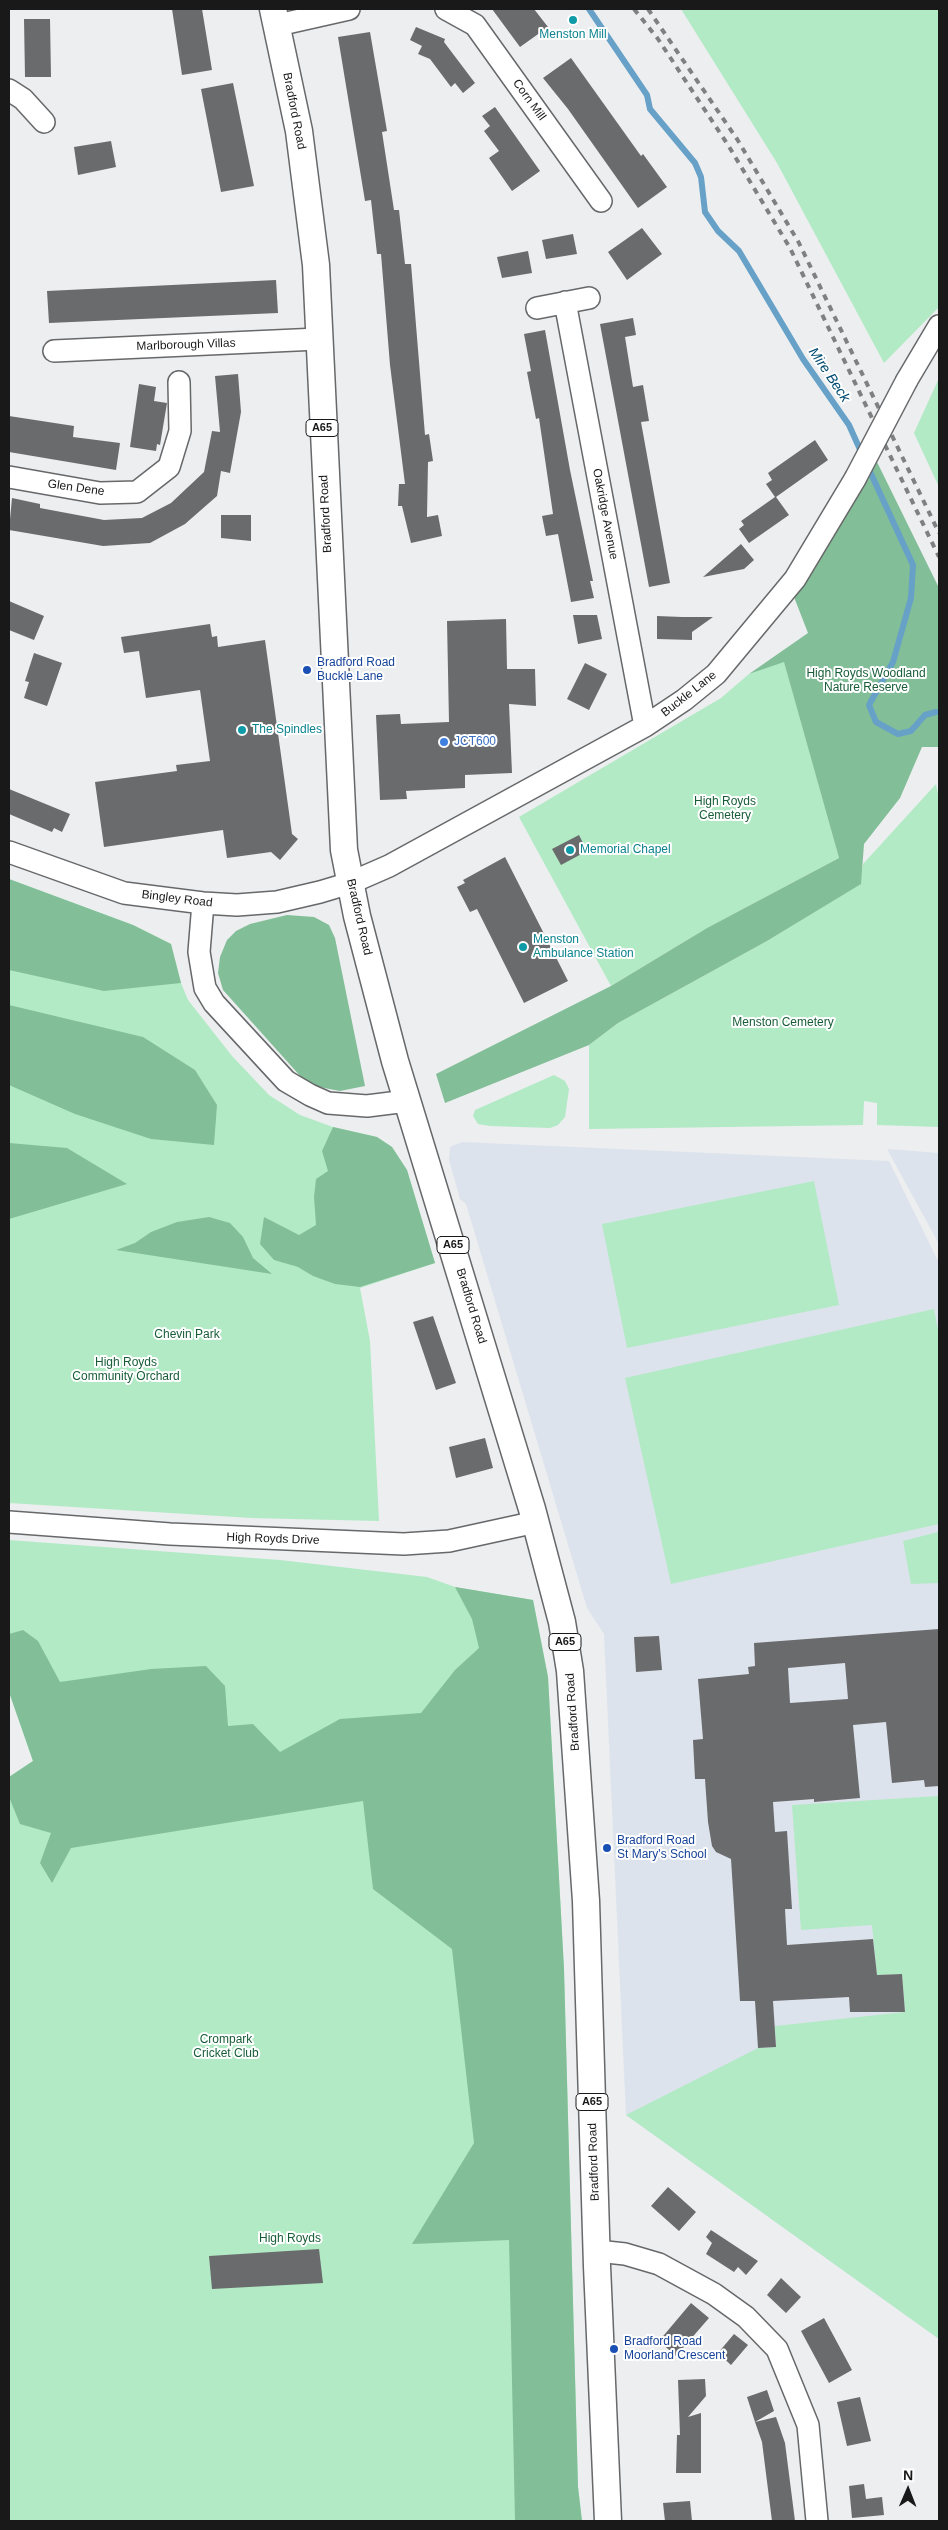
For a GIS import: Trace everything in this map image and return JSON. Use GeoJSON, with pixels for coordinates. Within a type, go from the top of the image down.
{"type":"FeatureCollection","features":[{"type":"Feature","properties":{"kind":"main road","name":"Bradford Road"},"geometry":{"type":"LineString","coordinates":[[275,17],[300,131],[316,265],[341,819],[350,883],[407,1101],[450,1236],[536,1522],[562,1622],[570,1671],[586,1901],[608,2521]]}},
{"type":"Feature","properties":{"kind":"street"},"geometry":{"type":"LineString","coordinates":[[275,17],[349,9]]}},
{"type":"Feature","properties":{"kind":"street","name":"Corn Mill"},"geometry":{"type":"LineString","coordinates":[[446,9],[475,25],[601,201]]}},
{"type":"Feature","properties":{"kind":"street"},"geometry":{"type":"LineString","coordinates":[[9,90],[23,99],[44,122]]}},
{"type":"Feature","properties":{"kind":"street"},"geometry":{"type":"LineString","coordinates":[[537,308],[589,298]]}},
{"type":"Feature","properties":{"kind":"street","name":"Oakridge Avenue"},"geometry":{"type":"LineString","coordinates":[[565,302],[645,726]]}},
{"type":"Feature","properties":{"kind":"street","name":"Buckle Lane"},"geometry":{"type":"LineString","coordinates":[[350,883],[419,851],[645,726],[684,700],[716,674],[796,579],[939,326]]}},
{"type":"Feature","properties":{"kind":"street","name":"Marlborough Villas"},"geometry":{"type":"LineString","coordinates":[[54,351],[318,339]]}},
{"type":"Feature","properties":{"kind":"street","name":"Glen Dene"},"geometry":{"type":"LineString","coordinates":[[9,477],[100,493],[137,492],[169,467],[180,431],[180,382]]}},
{"type":"Feature","properties":{"kind":"street","name":"Bingley Road"},"geometry":{"type":"LineString","coordinates":[[9,852],[124,893],[203,903],[238,905],[277,902],[350,883]]}},
{"type":"Feature","properties":{"kind":"street"},"geometry":{"type":"LineString","coordinates":[[203,903],[199,952],[205,988],[214,1003],[286,1080],[310,1095],[328,1103],[367,1106],[407,1101]]}},
{"type":"Feature","properties":{"kind":"street","name":"High Royds Drive"},"geometry":{"type":"LineString","coordinates":[[9,1522],[170,1534],[404,1544],[449,1541],[536,1522]]}},
{"type":"Feature","properties":{"kind":"street"},"geometry":{"type":"LineString","coordinates":[[597,2251],[625,2254],[660,2264],[714,2294],[746,2317],[777,2349],[808,2425],[817,2521]]}},
{"type":"Feature","properties":{"kind":"shaded area"},"geometry":{"type":"Polygon","coordinates":[[[462,1142],[889,1161],[939,1263],[939,2339],[626,2115],[604,1634],[587,1608],[466,1204],[460,1199],[449,1160],[450,1147],[462,1142]]]}},
{"type":"Feature","properties":{"kind":"shaded area"},"geometry":{"type":"Polygon","coordinates":[[[887,1149],[939,1153],[939,1244],[887,1149]]]}},
{"type":"Feature","properties":{"kind":"green space"},"geometry":{"type":"Polygon","coordinates":[[[681,9],[939,9],[939,307],[884,363],[777,163],[681,9]]]}},
{"type":"Feature","properties":{"kind":"green space"},"geometry":{"type":"Polygon","coordinates":[[[939,378],[939,487],[914,433],[939,378]]]}},
{"type":"Feature","properties":{"kind":"green space","name":"High Royds Woodland Nature Reserve"},"geometry":{"type":"Polygon","coordinates":[[[877,462],[939,588],[939,747],[922,747],[900,798],[864,844],[861,884],[767,941],[618,1023],[589,1045],[445,1103],[436,1074],[611,986],[707,928],[839,858],[784,662],[749,674],[808,633],[794,597],[877,462]]]}},
{"type":"Feature","properties":{"kind":"green space","name":"High Royds Cemetery"},"geometry":{"type":"Polygon","coordinates":[[[784,661],[839,858],[707,928],[611,986],[519,817],[721,698],[749,674],[784,661]]]}},
{"type":"Feature","properties":{"kind":"green space","name":"Menston Cemetery"},"geometry":{"type":"Polygon","coordinates":[[[936,784],[939,799],[939,1127],[877,1125],[877,1103],[864,1101],[863,1125],[589,1129],[589,1045],[618,1023],[767,941],[860,884],[863,864],[936,784]]]}},
{"type":"Feature","properties":{"kind":"green space","name":"Chevin Park"},"geometry":{"type":"Polygon","coordinates":[[[9,879],[133,925],[171,944],[181,983],[188,1000],[232,1056],[269,1095],[300,1115],[333,1127],[377,1137],[392,1147],[407,1170],[435,1263],[360,1288],[370,1341],[379,1521],[251,1518],[9,1503],[9,879]]]}},
{"type":"Feature","properties":{"kind":"green space"},"geometry":{"type":"Polygon","coordinates":[[[9,879],[133,925],[171,944],[181,983],[104,991],[9,970],[9,879]]]}},
{"type":"Feature","properties":{"kind":"green space"},"geometry":{"type":"Polygon","coordinates":[[[287,915],[314,917],[329,925],[335,938],[365,1086],[340,1091],[319,1087],[302,1078],[223,990],[218,973],[220,957],[227,940],[236,931],[250,924],[287,915]]]}},
{"type":"Feature","properties":{"kind":"green space"},"geometry":{"type":"Polygon","coordinates":[[[9,1005],[143,1037],[195,1070],[217,1105],[214,1145],[151,1139],[75,1114],[9,1085],[9,1005]]]}},
{"type":"Feature","properties":{"kind":"green space"},"geometry":{"type":"Polygon","coordinates":[[[554,1075],[565,1081],[569,1089],[565,1117],[558,1125],[550,1128],[490,1126],[478,1124],[473,1116],[475,1110],[554,1075]]]}},
{"type":"Feature","properties":{"kind":"green space"},"geometry":{"type":"Polygon","coordinates":[[[333,1127],[377,1137],[392,1147],[407,1170],[435,1263],[360,1287],[335,1284],[313,1276],[298,1267],[274,1260],[260,1244],[264,1217],[299,1235],[316,1225],[314,1197],[316,1179],[328,1171],[322,1151],[333,1127]]]}},
{"type":"Feature","properties":{"kind":"green space"},"geometry":{"type":"Polygon","coordinates":[[[9,1143],[67,1148],[127,1184],[9,1219],[9,1143]]]}},
{"type":"Feature","properties":{"kind":"green space"},"geometry":{"type":"Polygon","coordinates":[[[814,1181],[839,1305],[627,1348],[602,1224],[814,1181]]]}},
{"type":"Feature","properties":{"kind":"green space"},"geometry":{"type":"Polygon","coordinates":[[[209,1217],[230,1223],[243,1237],[253,1258],[272,1274],[116,1250],[135,1243],[151,1232],[177,1222],[209,1217]]]}},
{"type":"Feature","properties":{"kind":"green space"},"geometry":{"type":"Polygon","coordinates":[[[934,1309],[939,1335],[939,1524],[671,1584],[625,1378],[934,1309]]]}},
{"type":"Feature","properties":{"kind":"green space"},"geometry":{"type":"Polygon","coordinates":[[[938,1532],[939,1583],[911,1584],[903,1541],[938,1532]]]}},
{"type":"Feature","properties":{"kind":"green space","name":"High Royds"},"geometry":{"type":"Polygon","coordinates":[[[9,1540],[280,1560],[427,1577],[455,1587],[533,1600],[548,1677],[564,1969],[578,2487],[582,2521],[9,2521],[9,1777],[33,1761],[9,1692],[9,1540]]]}},
{"type":"Feature","properties":{"kind":"green space"},"geometry":{"type":"Polygon","coordinates":[[[455,1587],[533,1600],[548,1677],[564,1969],[578,2487],[582,2521],[515,2521],[509,2240],[412,2244],[474,2143],[452,1949],[373,1889],[363,1801],[71,1848],[52,1883],[40,1863],[51,1833],[20,1824],[9,1797],[9,1777],[33,1761],[9,1692],[9,1634],[23,1630],[38,1641],[60,1682],[151,1669],[206,1666],[225,1686],[228,1726],[253,1724],[280,1752],[340,1719],[421,1713],[455,1670],[479,1648],[472,1619],[455,1587]]]}},
{"type":"Feature","properties":{"kind":"green space"},"geometry":{"type":"Polygon","coordinates":[[[939,1796],[939,2339],[626,2115],[758,2048],[776,2047],[775,2026],[905,2012],[902,1974],[877,1975],[872,1925],[801,1930],[792,1805],[939,1796]]]}},
{"type":"Feature","properties":{"kind":"building"},"geometry":{"type":"Polygon","coordinates":[[[172,9],[202,9],[212,70],[182,75],[172,9]]]}},
{"type":"Feature","properties":{"kind":"building"},"geometry":{"type":"Polygon","coordinates":[[[492,9],[534,9],[548,27],[520,47],[492,9]]]}},
{"type":"Feature","properties":{"kind":"building"},"geometry":{"type":"Polygon","coordinates":[[[24,19],[50,19],[51,77],[25,77],[24,19]]]}},
{"type":"Feature","properties":{"kind":"building"},"geometry":{"type":"Polygon","coordinates":[[[416,27],[445,39],[444,42],[475,83],[463,93],[455,83],[451,87],[430,59],[418,54],[422,46],[410,40],[416,27]]]}},
{"type":"Feature","properties":{"kind":"building"},"geometry":{"type":"Polygon","coordinates":[[[370,32],[387,131],[382,132],[394,210],[399,210],[405,264],[411,264],[425,435],[429,434],[433,461],[428,462],[427,517],[438,515],[442,536],[411,543],[402,506],[398,506],[399,484],[405,484],[390,365],[381,254],[377,254],[371,200],[365,201],[338,37],[370,32]]]}},
{"type":"Feature","properties":{"kind":"building"},"geometry":{"type":"Polygon","coordinates":[[[571,58],[641,156],[643,154],[667,187],[638,208],[568,109],[543,78],[571,58]]]}},
{"type":"Feature","properties":{"kind":"building"},"geometry":{"type":"Polygon","coordinates":[[[233,83],[254,186],[221,192],[201,89],[233,83]]]}},
{"type":"Feature","properties":{"kind":"building"},"geometry":{"type":"Polygon","coordinates":[[[495,107],[540,171],[512,191],[489,158],[499,151],[484,131],[490,126],[482,116],[495,107]]]}},
{"type":"Feature","properties":{"kind":"building"},"geometry":{"type":"Polygon","coordinates":[[[111,141],[116,167],[78,175],[74,147],[111,141]]]}},
{"type":"Feature","properties":{"kind":"building"},"geometry":{"type":"Polygon","coordinates":[[[642,228],[662,254],[627,280],[608,252],[642,228]]]}},
{"type":"Feature","properties":{"kind":"building"},"geometry":{"type":"Polygon","coordinates":[[[573,234],[577,254],[546,259],[542,240],[573,234]]]}},
{"type":"Feature","properties":{"kind":"building"},"geometry":{"type":"Polygon","coordinates":[[[528,251],[532,273],[502,278],[497,257],[528,251]]]}},
{"type":"Feature","properties":{"kind":"building"},"geometry":{"type":"Polygon","coordinates":[[[276,280],[278,313],[49,323],[47,291],[276,280]]]}},
{"type":"Feature","properties":{"kind":"building"},"geometry":{"type":"Polygon","coordinates":[[[633,318],[636,335],[625,337],[633,387],[643,385],[649,421],[641,422],[670,583],[649,587],[600,324],[633,318]]]}},
{"type":"Feature","properties":{"kind":"building"},"geometry":{"type":"Polygon","coordinates":[[[545,330],[570,470],[593,581],[590,581],[594,598],[571,602],[558,534],[546,536],[542,516],[553,514],[539,418],[536,419],[527,372],[531,371],[524,334],[545,330]]]}},
{"type":"Feature","properties":{"kind":"building"},"geometry":{"type":"Polygon","coordinates":[[[238,374],[241,412],[230,473],[221,471],[217,496],[185,524],[150,543],[103,546],[9,530],[12,498],[40,504],[40,508],[104,520],[142,518],[171,503],[204,472],[212,431],[220,432],[215,376],[238,374]]]}},
{"type":"Feature","properties":{"kind":"building"},"geometry":{"type":"Polygon","coordinates":[[[139,384],[156,387],[154,401],[167,403],[160,445],[157,444],[156,451],[130,447],[139,384]]]}},
{"type":"Feature","properties":{"kind":"building"},"geometry":{"type":"Polygon","coordinates":[[[9,416],[74,426],[73,437],[120,443],[116,470],[9,452],[9,416]]]}},
{"type":"Feature","properties":{"kind":"building"},"geometry":{"type":"Polygon","coordinates":[[[815,440],[828,460],[776,497],[789,515],[749,543],[739,529],[744,525],[741,521],[775,497],[766,484],[772,480],[768,473],[815,440]]]}},
{"type":"Feature","properties":{"kind":"building"},"geometry":{"type":"Polygon","coordinates":[[[221,515],[251,515],[251,541],[221,538],[221,515]]]}},
{"type":"Feature","properties":{"kind":"building"},"geometry":{"type":"Polygon","coordinates":[[[741,544],[754,560],[744,569],[703,577],[741,544]]]}},
{"type":"Feature","properties":{"kind":"building"},"geometry":{"type":"Polygon","coordinates":[[[9,601],[44,616],[34,640],[9,630],[9,601]]]}},
{"type":"Feature","properties":{"kind":"building"},"geometry":{"type":"Polygon","coordinates":[[[573,615],[597,615],[602,639],[578,644],[573,615]]]}},
{"type":"Feature","properties":{"kind":"building"},"geometry":{"type":"Polygon","coordinates":[[[657,616],[713,617],[692,632],[692,640],[657,639],[657,616]]]}},
{"type":"Feature","properties":{"kind":"building"},"geometry":{"type":"Polygon","coordinates":[[[506,619],[507,669],[535,669],[536,706],[509,704],[512,773],[465,775],[465,788],[406,791],[407,799],[380,800],[376,715],[400,714],[401,724],[449,722],[447,621],[506,619]]]}},
{"type":"Feature","properties":{"kind":"building","name":"The Spindles"},"geometry":{"type":"Polygon","coordinates":[[[210,624],[212,637],[217,636],[218,647],[265,640],[292,834],[298,839],[280,860],[271,852],[227,858],[223,830],[104,847],[95,782],[177,771],[176,765],[210,761],[200,690],[146,698],[139,651],[124,653],[121,637],[210,624]]]}},
{"type":"Feature","properties":{"kind":"building"},"geometry":{"type":"Polygon","coordinates":[[[34,653],[62,663],[47,706],[24,698],[29,682],[25,681],[34,653]]]}},
{"type":"Feature","properties":{"kind":"building"},"geometry":{"type":"Polygon","coordinates":[[[585,663],[607,674],[589,710],[567,699],[585,663]]]}},
{"type":"Feature","properties":{"kind":"building"},"geometry":{"type":"Polygon","coordinates":[[[9,789],[70,814],[62,832],[54,828],[52,832],[9,814],[9,789]]]}},
{"type":"Feature","properties":{"kind":"building","name":"Memorial Chapel"},"geometry":{"type":"Polygon","coordinates":[[[579,835],[587,851],[561,865],[552,849],[579,835]]]}},
{"type":"Feature","properties":{"kind":"building","name":"Menston Ambulance Station"},"geometry":{"type":"Polygon","coordinates":[[[505,857],[568,981],[524,1003],[477,909],[470,912],[457,887],[465,883],[463,880],[505,857]]]}},
{"type":"Feature","properties":{"kind":"building"},"geometry":{"type":"Polygon","coordinates":[[[433,1316],[456,1383],[436,1390],[413,1322],[433,1316]]]}},
{"type":"Feature","properties":{"kind":"building"},"geometry":{"type":"Polygon","coordinates":[[[485,1438],[493,1468],[456,1478],[449,1447],[485,1438]]]}},
{"type":"Feature","properties":{"kind":"building"},"geometry":{"type":"Polygon","coordinates":[[[939,1629],[939,1786],[925,1787],[924,1780],[892,1783],[886,1722],[853,1725],[860,1798],[814,1802],[814,1799],[773,1802],[775,1832],[787,1831],[792,1909],[785,1909],[787,1945],[873,1939],[877,1975],[902,1974],[905,2012],[850,2012],[849,1997],[773,2001],[776,2047],[758,2048],[755,2001],[740,2001],[731,1859],[716,1852],[712,1846],[705,1779],[695,1779],[693,1740],[703,1739],[698,1679],[749,1674],[748,1667],[755,1666],[754,1643],[939,1629]],[[845,1663],[788,1668],[790,1703],[848,1699],[845,1663]]]}},
{"type":"Feature","properties":{"kind":"building"},"geometry":{"type":"Polygon","coordinates":[[[659,1636],[662,1670],[636,1672],[634,1637],[659,1636]]]}},
{"type":"Feature","properties":{"kind":"building"},"geometry":{"type":"Polygon","coordinates":[[[668,2187],[696,2212],[679,2231],[651,2206],[668,2187]]]}},
{"type":"Feature","properties":{"kind":"building"},"geometry":{"type":"Polygon","coordinates":[[[711,2230],[758,2261],[746,2275],[738,2267],[734,2272],[706,2254],[712,2243],[706,2237],[711,2230]]]}},
{"type":"Feature","properties":{"kind":"building"},"geometry":{"type":"Polygon","coordinates":[[[319,2249],[323,2283],[212,2289],[209,2256],[319,2249]]]}},
{"type":"Feature","properties":{"kind":"building"},"geometry":{"type":"Polygon","coordinates":[[[781,2278],[801,2297],[786,2313],[767,2295],[781,2278]]]}},
{"type":"Feature","properties":{"kind":"building"},"geometry":{"type":"Polygon","coordinates":[[[691,2303],[709,2318],[676,2356],[659,2341],[691,2303]]]}},
{"type":"Feature","properties":{"kind":"building"},"geometry":{"type":"Polygon","coordinates":[[[824,2318],[852,2370],[829,2383],[801,2331],[824,2318]]]}},
{"type":"Feature","properties":{"kind":"building"},"geometry":{"type":"Polygon","coordinates":[[[734,2334],[748,2345],[731,2365],[718,2353],[734,2334]]]}},
{"type":"Feature","properties":{"kind":"building"},"geometry":{"type":"Polygon","coordinates":[[[705,2379],[706,2396],[688,2417],[701,2413],[701,2473],[676,2473],[677,2435],[680,2435],[678,2380],[705,2379]]]}},
{"type":"Feature","properties":{"kind":"building"},"geometry":{"type":"Polygon","coordinates":[[[767,2390],[774,2411],[755,2422],[747,2397],[767,2390]]]}},
{"type":"Feature","properties":{"kind":"building"},"geometry":{"type":"Polygon","coordinates":[[[860,2397],[871,2441],[847,2446],[837,2402],[860,2397]]]}},
{"type":"Feature","properties":{"kind":"building"},"geometry":{"type":"Polygon","coordinates":[[[776,2417],[785,2443],[795,2521],[772,2521],[762,2442],[755,2422],[776,2417]]]}},
{"type":"Feature","properties":{"kind":"building"},"geometry":{"type":"Polygon","coordinates":[[[864,2484],[866,2499],[882,2497],[884,2515],[852,2518],[849,2486],[864,2484]]]}},
{"type":"Feature","properties":{"kind":"building"},"geometry":{"type":"Polygon","coordinates":[[[690,2501],[692,2521],[665,2521],[663,2503],[690,2501]]]}},
{"type":"Feature","properties":{"kind":"waterway","name":"Mire Beck"},"geometry":{"type":"LineString","coordinates":[[589,9],[647,95],[650,109],[695,163],[701,177],[705,212],[718,231],[739,251],[803,359],[849,425],[862,454]]}},
{"type":"Feature","properties":{"kind":"waterway","name":"Mire Beck"},"geometry":{"type":"LineString","coordinates":[[867,465],[913,565],[911,598],[893,662],[869,705],[876,722],[898,734],[911,731],[925,715],[936,712]]}},
{"type":"Feature","properties":{"kind":"railway"},"geometry":{"type":"LineString","coordinates":[[634,9],[658,39],[728,145],[790,248],[939,557]]}},
{"type":"Feature","properties":{"kind":"railway"},"geometry":{"type":"LineString","coordinates":[[648,9],[737,139],[799,243],[939,533]]}},
{"type":"Feature","properties":{"kind":"place","name":"Menston Mill"},"geometry":{"type":"Point","coordinates":[573,20]}},
{"type":"Feature","properties":{"kind":"place","name":"Bradford Road Buckle Lane"},"geometry":{"type":"Point","coordinates":[307,670]}},
{"type":"Feature","properties":{"kind":"place","name":"The Spindles"},"geometry":{"type":"Point","coordinates":[242,730]}},
{"type":"Feature","properties":{"kind":"place","name":"JCT600"},"geometry":{"type":"Point","coordinates":[444,742]}},
{"type":"Feature","properties":{"kind":"place","name":"Memorial Chapel"},"geometry":{"type":"Point","coordinates":[570,850]}},
{"type":"Feature","properties":{"kind":"place","name":"Menston Ambulance Station"},"geometry":{"type":"Point","coordinates":[523,947]}},
{"type":"Feature","properties":{"kind":"place","name":"Bradford Road St Mary's School"},"geometry":{"type":"Point","coordinates":[607,1848]}},
{"type":"Feature","properties":{"kind":"place","name":"Bradford Road Moorland Crescent"},"geometry":{"type":"Point","coordinates":[614,2349]}},
{"type":"Feature","properties":{"kind":"park label","name":"High Royds Community Orchard"},"geometry":{"type":"Point","coordinates":[126,1370]}},
{"type":"Feature","properties":{"kind":"park label","name":"Crompark Cricket Club"},"geometry":{"type":"Point","coordinates":[226,2047]}}]}
